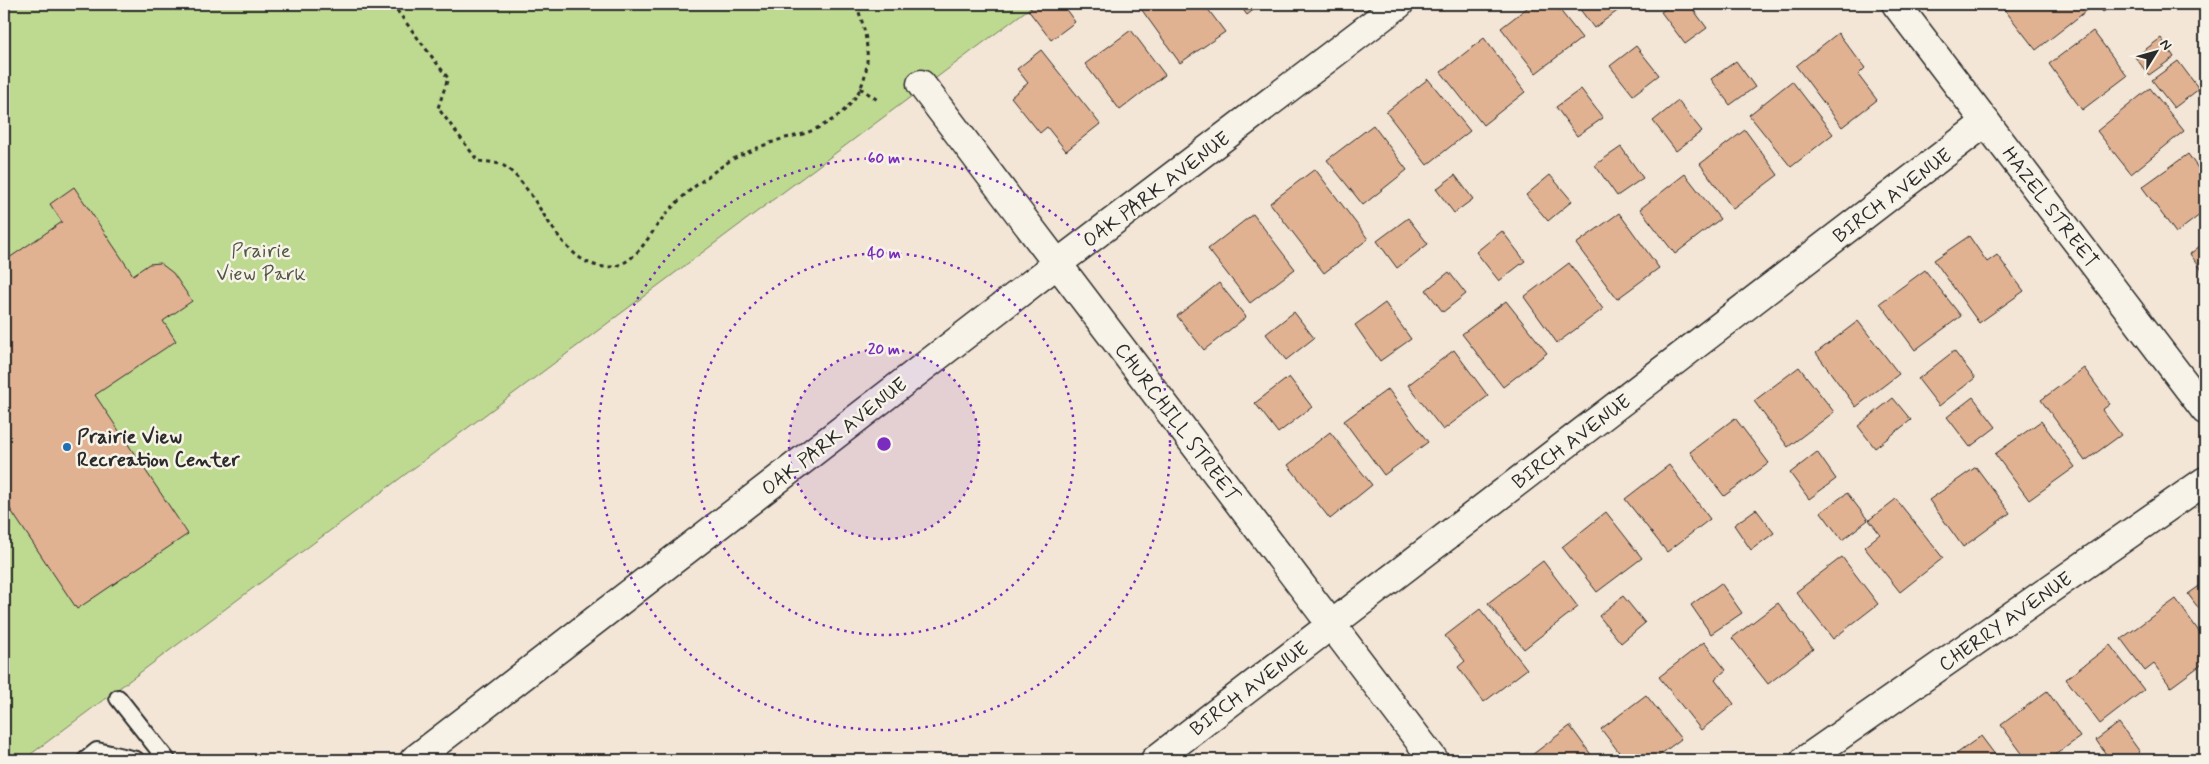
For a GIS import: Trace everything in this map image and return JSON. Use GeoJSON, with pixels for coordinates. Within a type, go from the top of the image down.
{"type":"FeatureCollection","features":[{"type":"Feature","properties":{"kind":"street","name":"OAK PARK AVENUE"},"geometry":{"type":"LineString","coordinates":[[414,760],[1057,264],[1399,4]]}},
{"type":"Feature","properties":{"kind":"street","name":"HAZEL STREET"},"geometry":{"type":"LineString","coordinates":[[1896,4],[2205,410]]}},
{"type":"Feature","properties":{"kind":"street","name":"CHURCHILL STREET"},"geometry":{"type":"LineString","coordinates":[[921,84],[1434,760]]}},
{"type":"Feature","properties":{"kind":"street","name":"BIRCH AVENUE"},"geometry":{"type":"LineString","coordinates":[[1155,760],[1986,122]]}},
{"type":"Feature","properties":{"kind":"street","name":"CHERRY AVENUE"},"geometry":{"type":"LineString","coordinates":[[1805,760],[2205,481]]}},
{"type":"Feature","properties":{"kind":"lane"},"geometry":{"type":"LineString","coordinates":[[118,698],[166,760]]}},
{"type":"Feature","properties":{"kind":"lane"},"geometry":{"type":"LineString","coordinates":[[86,760],[97,752],[136,760]]}},
{"type":"Feature","properties":{"kind":"path"},"geometry":{"type":"LineString","coordinates":[[392,4],[448,78],[438,108],[478,161],[503,165],[527,189],[554,231],[568,247],[590,263],[606,267],[620,265],[636,254],[664,216],[685,193],[715,171],[744,154],[809,132],[829,122],[848,108],[860,88],[867,68],[868,49],[864,23],[856,4]]}},
{"type":"Feature","properties":{"kind":"path"},"geometry":{"type":"LineString","coordinates":[[860,88],[879,101]]}},
{"type":"Feature","properties":{"kind":"green space","name":"Prairie View Park"},"geometry":{"type":"Polygon","coordinates":[[[4,4],[1035,4],[23,760],[4,760],[4,4]]]}},
{"type":"Feature","properties":{"kind":"building"},"geometry":{"type":"Polygon","coordinates":[[[1037,4],[1062,4],[1075,22],[1051,40],[1028,10],[1037,4]]]}},
{"type":"Feature","properties":{"kind":"building"},"geometry":{"type":"Polygon","coordinates":[[[1143,4],[1204,4],[1225,32],[1180,63],[1139,6],[1143,4]]]}},
{"type":"Feature","properties":{"kind":"building"},"geometry":{"type":"Polygon","coordinates":[[[1239,4],[1261,4],[1247,15],[1239,4]]]}},
{"type":"Feature","properties":{"kind":"building"},"geometry":{"type":"Polygon","coordinates":[[[1532,4],[1555,4],[1582,38],[1536,73],[1501,28],[1532,4]]]}},
{"type":"Feature","properties":{"kind":"building"},"geometry":{"type":"Polygon","coordinates":[[[1576,4],[1627,4],[1594,28],[1576,4]]]}},
{"type":"Feature","properties":{"kind":"building"},"geometry":{"type":"Polygon","coordinates":[[[1673,4],[1689,4],[1707,28],[1685,44],[1661,12],[1673,4]]]}},
{"type":"Feature","properties":{"kind":"building"},"geometry":{"type":"Polygon","coordinates":[[[2010,4],[2087,4],[2090,8],[2036,50],[2004,9],[2010,4]]]}},
{"type":"Feature","properties":{"kind":"building"},"geometry":{"type":"Polygon","coordinates":[[[2096,4],[2114,4],[2103,12],[2096,4]]]}},
{"type":"Feature","properties":{"kind":"building"},"geometry":{"type":"Polygon","coordinates":[[[1131,30],[1165,75],[1120,110],[1085,64],[1131,30]]]}},
{"type":"Feature","properties":{"kind":"building"},"geometry":{"type":"Polygon","coordinates":[[[2093,31],[2127,76],[2082,110],[2049,64],[2093,31]]]}},
{"type":"Feature","properties":{"kind":"building"},"geometry":{"type":"Polygon","coordinates":[[[1838,33],[1865,68],[1858,75],[1877,100],[1842,127],[1796,66],[1838,33]]]}},
{"type":"Feature","properties":{"kind":"building"},"geometry":{"type":"Polygon","coordinates":[[[1484,38],[1525,92],[1483,125],[1441,72],[1484,38]]]}},
{"type":"Feature","properties":{"kind":"building"},"geometry":{"type":"Polygon","coordinates":[[[2161,38],[2174,57],[2149,75],[2135,57],[2161,38]]]}},
{"type":"Feature","properties":{"kind":"building"},"geometry":{"type":"Polygon","coordinates":[[[1636,46],[1659,75],[1633,95],[1610,66],[1636,46]]]}},
{"type":"Feature","properties":{"kind":"building"},"geometry":{"type":"Polygon","coordinates":[[[1041,50],[1100,124],[1066,151],[1047,127],[1040,133],[1011,97],[1028,83],[1017,69],[1041,50]]]}},
{"type":"Feature","properties":{"kind":"building"},"geometry":{"type":"Polygon","coordinates":[[[1736,61],[1755,87],[1730,105],[1711,79],[1736,61]]]}},
{"type":"Feature","properties":{"kind":"building"},"geometry":{"type":"Polygon","coordinates":[[[2178,61],[2199,89],[2174,108],[2152,80],[2178,61]]]}},
{"type":"Feature","properties":{"kind":"building"},"geometry":{"type":"Polygon","coordinates":[[[1428,79],[1470,131],[1427,165],[1386,112],[1428,79]]]}},
{"type":"Feature","properties":{"kind":"building"},"geometry":{"type":"Polygon","coordinates":[[[1792,81],[1833,134],[1791,167],[1749,115],[1792,81]]]}},
{"type":"Feature","properties":{"kind":"building"},"geometry":{"type":"Polygon","coordinates":[[[2150,88],[2184,131],[2131,174],[2097,131],[2150,88]]]}},
{"type":"Feature","properties":{"kind":"building"},"geometry":{"type":"Polygon","coordinates":[[[1581,89],[1603,118],[1577,136],[1556,107],[1581,89]]]}},
{"type":"Feature","properties":{"kind":"building"},"geometry":{"type":"Polygon","coordinates":[[[1678,101],[1702,131],[1676,151],[1653,121],[1678,101]]]}},
{"type":"Feature","properties":{"kind":"building"},"geometry":{"type":"Polygon","coordinates":[[[1373,125],[1407,170],[1363,205],[1327,160],[1373,125]]]}},
{"type":"Feature","properties":{"kind":"building"},"geometry":{"type":"Polygon","coordinates":[[[1745,130],[1778,175],[1733,209],[1700,164],[1745,130]]]}},
{"type":"Feature","properties":{"kind":"building"},"geometry":{"type":"Polygon","coordinates":[[[1621,147],[1643,178],[1617,196],[1595,165],[1621,147]]]}},
{"type":"Feature","properties":{"kind":"building"},"geometry":{"type":"Polygon","coordinates":[[[2188,154],[2205,178],[2205,211],[2176,233],[2142,187],[2188,154]]]}},
{"type":"Feature","properties":{"kind":"building"},"geometry":{"type":"Polygon","coordinates":[[[1315,169],[1368,239],[1324,273],[1270,203],[1315,169]]]}},
{"type":"Feature","properties":{"kind":"building"},"geometry":{"type":"Polygon","coordinates":[[[1685,174],[1720,219],[1675,254],[1640,209],[1685,174]]]}},
{"type":"Feature","properties":{"kind":"building"},"geometry":{"type":"Polygon","coordinates":[[[1455,175],[1473,199],[1454,213],[1436,189],[1455,175]]]}},
{"type":"Feature","properties":{"kind":"building"},"geometry":{"type":"Polygon","coordinates":[[[1550,175],[1572,201],[1548,221],[1526,195],[1550,175]]]}},
{"type":"Feature","properties":{"kind":"building","name":"Prairie View Recreation Center"},"geometry":{"type":"Polygon","coordinates":[[[74,187],[133,275],[149,264],[160,263],[173,273],[192,301],[163,321],[176,341],[95,395],[188,534],[77,609],[4,500],[4,250],[9,258],[62,222],[50,204],[74,187]]]}},
{"type":"Feature","properties":{"kind":"building"},"geometry":{"type":"Polygon","coordinates":[[[1619,213],[1659,268],[1617,299],[1576,244],[1619,213]]]}},
{"type":"Feature","properties":{"kind":"building"},"geometry":{"type":"Polygon","coordinates":[[[1253,214],[1295,269],[1250,303],[1208,249],[1253,214]]]}},
{"type":"Feature","properties":{"kind":"building"},"geometry":{"type":"Polygon","coordinates":[[[1408,218],[1428,244],[1397,268],[1377,241],[1408,218]]]}},
{"type":"Feature","properties":{"kind":"building"},"geometry":{"type":"Polygon","coordinates":[[[1502,231],[1525,261],[1499,281],[1476,252],[1502,231]]]}},
{"type":"Feature","properties":{"kind":"building"},"geometry":{"type":"Polygon","coordinates":[[[1969,236],[1987,262],[1997,255],[2024,291],[1979,323],[1934,260],[1969,236]]]}},
{"type":"Feature","properties":{"kind":"building"},"geometry":{"type":"Polygon","coordinates":[[[2205,242],[2205,274],[2190,254],[2205,242]]]}},
{"type":"Feature","properties":{"kind":"building"},"geometry":{"type":"Polygon","coordinates":[[[1569,263],[1603,309],[1557,343],[1524,297],[1569,263]]]}},
{"type":"Feature","properties":{"kind":"building"},"geometry":{"type":"Polygon","coordinates":[[[1925,270],[1961,316],[1915,350],[1880,303],[1925,270]]]}},
{"type":"Feature","properties":{"kind":"building"},"geometry":{"type":"Polygon","coordinates":[[[1449,272],[1466,294],[1443,312],[1426,290],[1449,272]]]}},
{"type":"Feature","properties":{"kind":"building"},"geometry":{"type":"Polygon","coordinates":[[[1219,283],[1246,317],[1204,350],[1177,316],[1219,283]]]}},
{"type":"Feature","properties":{"kind":"building"},"geometry":{"type":"Polygon","coordinates":[[[1506,301],[1547,353],[1503,387],[1462,334],[1506,301]]]}},
{"type":"Feature","properties":{"kind":"building"},"geometry":{"type":"Polygon","coordinates":[[[1385,303],[1411,339],[1380,361],[1355,325],[1385,303]]]}},
{"type":"Feature","properties":{"kind":"building"},"geometry":{"type":"Polygon","coordinates":[[[1294,312],[1314,338],[1286,360],[1266,334],[1294,312]]]}},
{"type":"Feature","properties":{"kind":"building"},"geometry":{"type":"Polygon","coordinates":[[[1858,321],[1899,374],[1856,407],[1816,353],[1858,321]]]}},
{"type":"Feature","properties":{"kind":"building"},"geometry":{"type":"Polygon","coordinates":[[[1454,350],[1488,396],[1443,430],[1408,385],[1454,350]]]}},
{"type":"Feature","properties":{"kind":"building"},"geometry":{"type":"Polygon","coordinates":[[[1954,351],[1975,378],[1939,406],[1918,379],[1954,351]]]}},
{"type":"Feature","properties":{"kind":"building"},"geometry":{"type":"Polygon","coordinates":[[[1799,367],[1834,412],[1788,447],[1754,401],[1799,367]]]}},
{"type":"Feature","properties":{"kind":"building"},"geometry":{"type":"Polygon","coordinates":[[[2084,368],[2110,404],[2102,410],[2121,435],[2085,461],[2041,400],[2084,368]]]}},
{"type":"Feature","properties":{"kind":"building"},"geometry":{"type":"Polygon","coordinates":[[[1289,377],[1312,407],[1278,433],[1255,403],[1289,377]]]}},
{"type":"Feature","properties":{"kind":"building"},"geometry":{"type":"Polygon","coordinates":[[[1388,389],[1428,442],[1384,475],[1344,421],[1388,389]]]}},
{"type":"Feature","properties":{"kind":"building"},"geometry":{"type":"Polygon","coordinates":[[[1973,397],[1996,427],[1970,447],[1947,417],[1973,397]]]}},
{"type":"Feature","properties":{"kind":"building"},"geometry":{"type":"Polygon","coordinates":[[[1893,398],[1911,420],[1875,448],[1858,426],[1893,398]]]}},
{"type":"Feature","properties":{"kind":"building"},"geometry":{"type":"Polygon","coordinates":[[[1735,418],[1769,463],[1724,496],[1690,452],[1735,418]]]}},
{"type":"Feature","properties":{"kind":"building"},"geometry":{"type":"Polygon","coordinates":[[[2041,421],[2075,467],[2029,500],[1995,454],[2041,421]]]}},
{"type":"Feature","properties":{"kind":"building"},"geometry":{"type":"Polygon","coordinates":[[[1330,432],[1372,485],[1330,519],[1288,465],[1330,432]]]}},
{"type":"Feature","properties":{"kind":"building"},"geometry":{"type":"Polygon","coordinates":[[[1817,452],[1836,479],[1809,499],[1790,473],[1817,452]]]}},
{"type":"Feature","properties":{"kind":"building"},"geometry":{"type":"Polygon","coordinates":[[[1669,465],[1710,519],[1667,552],[1625,499],[1669,465]]]}},
{"type":"Feature","properties":{"kind":"building"},"geometry":{"type":"Polygon","coordinates":[[[1976,467],[2010,513],[1963,547],[1929,500],[1976,467]]]}},
{"type":"Feature","properties":{"kind":"building"},"geometry":{"type":"Polygon","coordinates":[[[1847,493],[1868,520],[1842,540],[1821,512],[1847,493]]]}},
{"type":"Feature","properties":{"kind":"building"},"geometry":{"type":"Polygon","coordinates":[[[1896,499],[1943,558],[1900,592],[1864,547],[1880,534],[1869,520],[1896,499]]]}},
{"type":"Feature","properties":{"kind":"building"},"geometry":{"type":"Polygon","coordinates":[[[1756,509],[1774,533],[1751,550],[1734,525],[1756,509]]]}},
{"type":"Feature","properties":{"kind":"building"},"geometry":{"type":"Polygon","coordinates":[[[1606,512],[1642,558],[1597,592],[1562,547],[1606,512]]]}},
{"type":"Feature","properties":{"kind":"building"},"geometry":{"type":"Polygon","coordinates":[[[1842,557],[1878,604],[1833,639],[1796,592],[1842,557]]]}},
{"type":"Feature","properties":{"kind":"building"},"geometry":{"type":"Polygon","coordinates":[[[1543,561],[1578,607],[1524,649],[1488,603],[1543,561]]]}},
{"type":"Feature","properties":{"kind":"building"},"geometry":{"type":"Polygon","coordinates":[[[2205,582],[2205,617],[2188,594],[2205,582]]]}},
{"type":"Feature","properties":{"kind":"building"},"geometry":{"type":"Polygon","coordinates":[[[1721,583],[1742,613],[1711,634],[1691,605],[1721,583]]]}},
{"type":"Feature","properties":{"kind":"building"},"geometry":{"type":"Polygon","coordinates":[[[1623,596],[1645,623],[1621,643],[1599,616],[1623,596]]]}},
{"type":"Feature","properties":{"kind":"building"},"geometry":{"type":"Polygon","coordinates":[[[2176,599],[2205,640],[2205,662],[2171,687],[2154,664],[2145,671],[2121,639],[2176,599]]]}},
{"type":"Feature","properties":{"kind":"building"},"geometry":{"type":"Polygon","coordinates":[[[1778,603],[1813,649],[1768,684],[1732,638],[1778,603]]]}},
{"type":"Feature","properties":{"kind":"building"},"geometry":{"type":"Polygon","coordinates":[[[1480,609],[1527,669],[1484,702],[1458,667],[1465,661],[1445,636],[1480,609]]]}},
{"type":"Feature","properties":{"kind":"building"},"geometry":{"type":"Polygon","coordinates":[[[1704,642],[1726,670],[1715,679],[1734,704],[1701,730],[1659,677],[1704,642]]]}},
{"type":"Feature","properties":{"kind":"building"},"geometry":{"type":"Polygon","coordinates":[[[2110,645],[2144,690],[2100,724],[2066,679],[2110,645]]]}},
{"type":"Feature","properties":{"kind":"building"},"geometry":{"type":"Polygon","coordinates":[[[2047,691],[2080,737],[2048,760],[2027,760],[2001,725],[2047,691]]]}},
{"type":"Feature","properties":{"kind":"building"},"geometry":{"type":"Polygon","coordinates":[[[1646,695],[1681,739],[1653,760],[1625,760],[1601,729],[1646,695]]]}},
{"type":"Feature","properties":{"kind":"building"},"geometry":{"type":"Polygon","coordinates":[[[2119,723],[2140,752],[2128,760],[2110,760],[2096,740],[2119,723]]]}},
{"type":"Feature","properties":{"kind":"building"},"geometry":{"type":"Polygon","coordinates":[[[1570,726],[1595,760],[1530,760],[1528,758],[1570,726]]]}},
{"type":"Feature","properties":{"kind":"building"},"geometry":{"type":"Polygon","coordinates":[[[1981,736],[1999,760],[1948,760],[1981,736]]]}},
{"type":"Feature","properties":{"kind":"place","name":"Prairie View Recreation Center"},"geometry":{"type":"Point","coordinates":[67,447]}}]}
